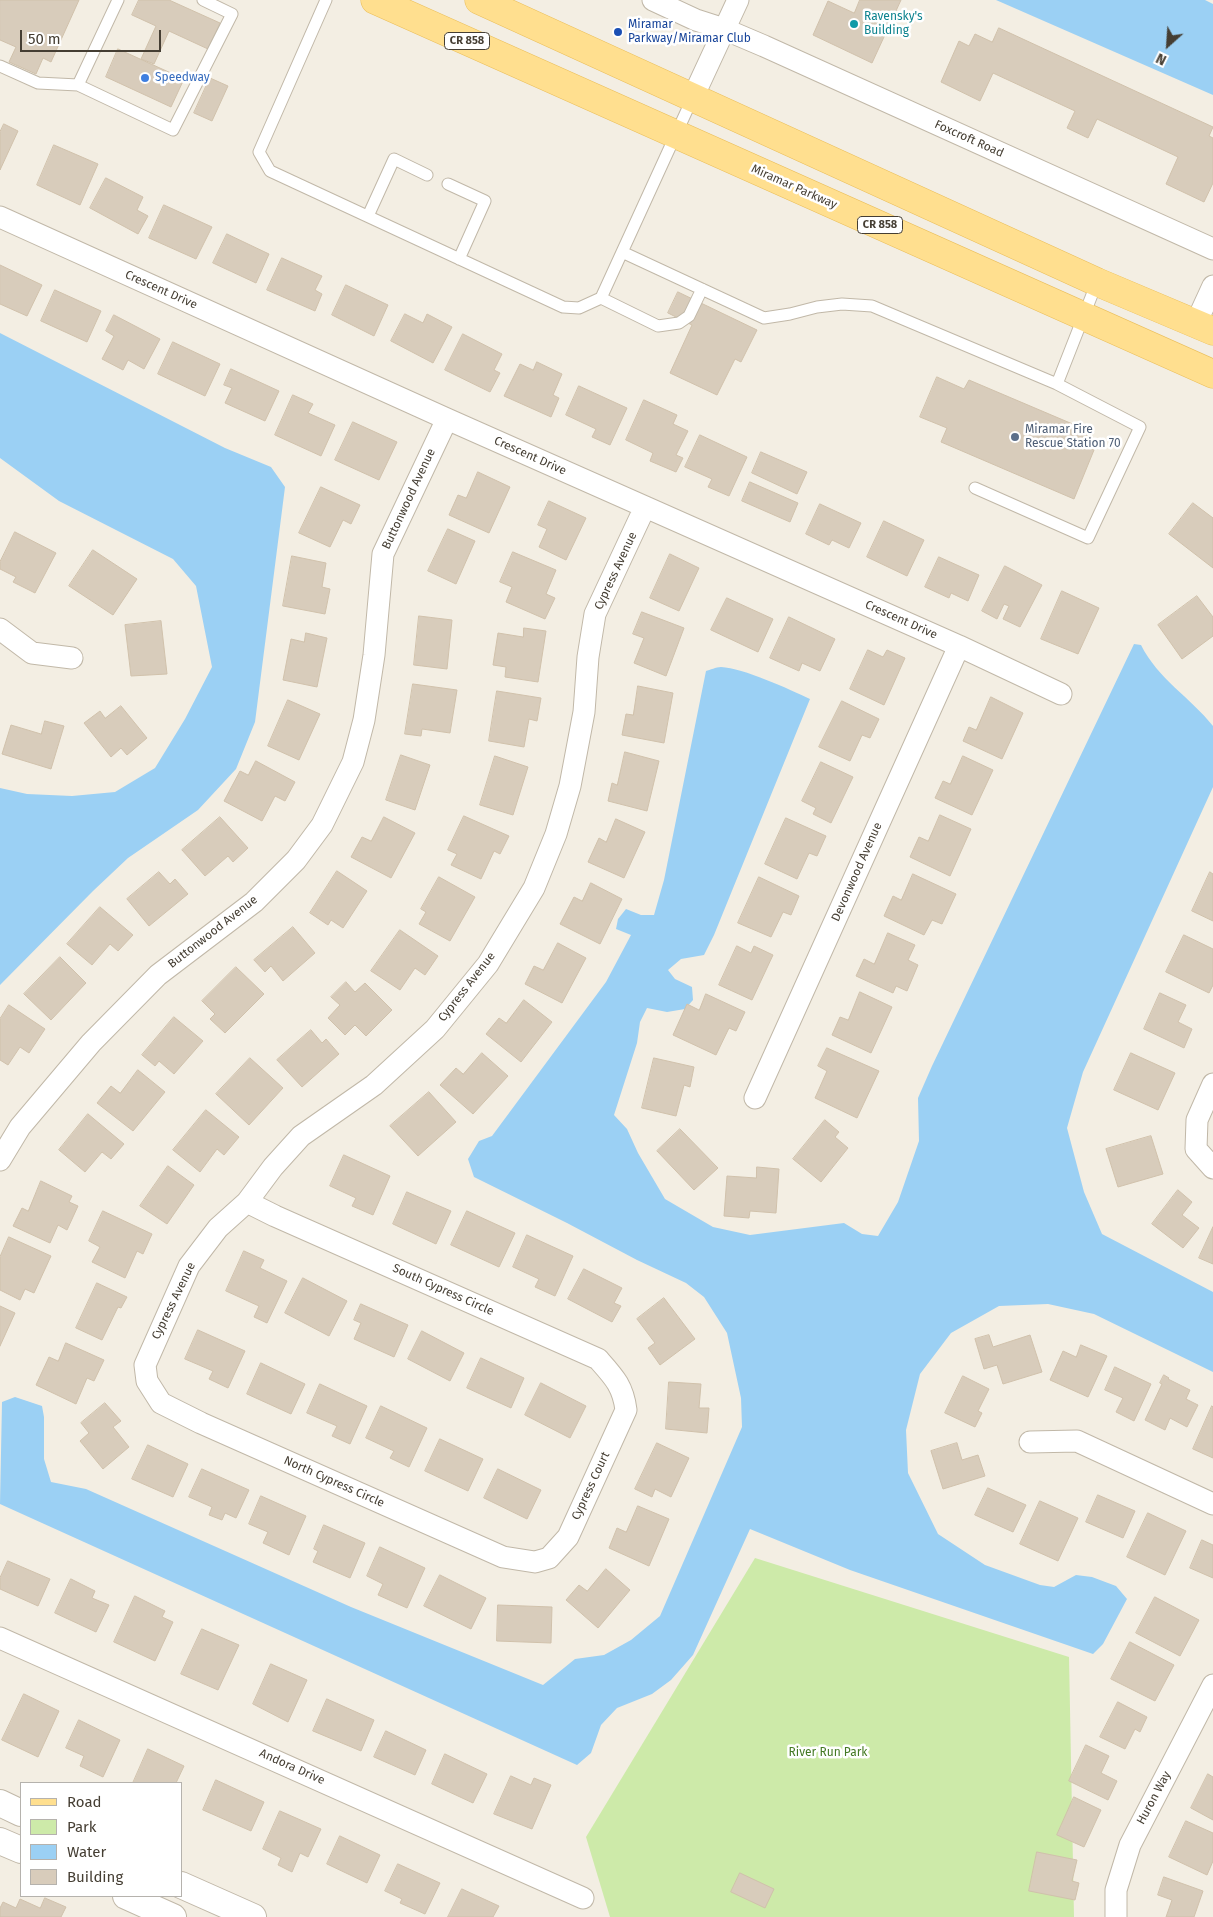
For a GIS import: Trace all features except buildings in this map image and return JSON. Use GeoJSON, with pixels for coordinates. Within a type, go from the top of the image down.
{"type":"FeatureCollection","features":[{"type":"Feature","properties":{"kind":"main road"},"geometry":{"type":"LineString","coordinates":[[479,0],[1097,282],[1205,327]]}},
{"type":"Feature","properties":{"kind":"main road","name":"Miramar Parkway"},"geometry":{"type":"LineString","coordinates":[[378,1],[1213,374]]}},
{"type":"Feature","properties":{"kind":"street","name":"Foxcroft Road"},"geometry":{"type":"LineString","coordinates":[[653,0],[696,20],[724,29],[1213,249]]}},
{"type":"Feature","properties":{"kind":"street"},"geometry":{"type":"LineString","coordinates":[[693,97],[738,0]]}},
{"type":"Feature","properties":{"kind":"street","name":"Crescent Drive"},"geometry":{"type":"LineString","coordinates":[[0,217],[446,419],[960,646],[1061,694]]}},
{"type":"Feature","properties":{"kind":"street"},"geometry":{"type":"LineString","coordinates":[[1205,327],[1213,286]]}},
{"type":"Feature","properties":{"kind":"street","name":"Buttonwood Avenue"},"geometry":{"type":"LineString","coordinates":[[0,1160],[20,1127],[91,1043],[158,975],[254,902],[296,860],[322,824],[353,762],[364,720],[374,655],[383,554],[446,419]]}},
{"type":"Feature","properties":{"kind":"street","name":"Cypress Avenue"},"geometry":{"type":"LineString","coordinates":[[146,1381],[145,1365],[189,1266],[218,1228],[247,1202],[273,1166],[301,1136],[374,1084],[435,1029],[488,964],[534,888],[556,834],[570,786],[584,712],[588,657],[595,614],[646,507]]}},
{"type":"Feature","properties":{"kind":"street"},"geometry":{"type":"LineString","coordinates":[[0,630],[32,653],[72,658]]}},
{"type":"Feature","properties":{"kind":"street","name":"Devonwood Avenue"},"geometry":{"type":"LineString","coordinates":[[755,1098],[960,646]]}},
{"type":"Feature","properties":{"kind":"street"},"geometry":{"type":"LineString","coordinates":[[1213,1084],[1197,1120],[1196,1150],[1213,1168]]}},
{"type":"Feature","properties":{"kind":"street","name":"South Cypress Circle"},"geometry":{"type":"LineString","coordinates":[[247,1202],[274,1216],[598,1359],[617,1380],[624,1395]]}},
{"type":"Feature","properties":{"kind":"street","name":"North Cypress Circle"},"geometry":{"type":"LineString","coordinates":[[146,1381],[161,1403],[201,1423],[503,1557],[535,1562]]}},
{"type":"Feature","properties":{"kind":"street","name":"Cypress Court"},"geometry":{"type":"LineString","coordinates":[[535,1562],[549,1558],[568,1537],[626,1410],[624,1395]]}},
{"type":"Feature","properties":{"kind":"street"},"geometry":{"type":"LineString","coordinates":[[1030,1442],[1077,1441],[1213,1504]]}},
{"type":"Feature","properties":{"kind":"street","name":"Andora Drive"},"geometry":{"type":"LineString","coordinates":[[0,1638],[583,1898]]}},
{"type":"Feature","properties":{"kind":"street","name":"Huron Way"},"geometry":{"type":"LineString","coordinates":[[1116,1917],[1116,1890],[1130,1845],[1213,1685]]}},
{"type":"Feature","properties":{"kind":"street"},"geometry":{"type":"LineString","coordinates":[[0,1803],[20,1812]]}},
{"type":"Feature","properties":{"kind":"street"},"geometry":{"type":"LineString","coordinates":[[0,1841],[20,1850]]}},
{"type":"Feature","properties":{"kind":"street"},"geometry":{"type":"LineString","coordinates":[[182,1885],[253,1917]]}},
{"type":"Feature","properties":{"kind":"street"},"geometry":{"type":"LineString","coordinates":[[128,1897],[173,1917]]}},
{"type":"Feature","properties":{"kind":"lane"},"geometry":{"type":"LineString","coordinates":[[78,85],[118,0]]}},
{"type":"Feature","properties":{"kind":"lane"},"geometry":{"type":"LineString","coordinates":[[0,66],[38,83],[78,85],[173,130],[232,14],[203,0]]}},
{"type":"Feature","properties":{"kind":"lane"},"geometry":{"type":"LineString","coordinates":[[326,0],[259,152],[270,171],[563,307],[579,308],[601,298],[693,97]]}},
{"type":"Feature","properties":{"kind":"lane"},"geometry":{"type":"LineString","coordinates":[[368,216],[394,160],[427,175]]}},
{"type":"Feature","properties":{"kind":"lane"},"geometry":{"type":"LineString","coordinates":[[448,184],[485,201],[459,258]]}},
{"type":"Feature","properties":{"kind":"lane"},"geometry":{"type":"LineString","coordinates":[[622,252],[764,318],[834,305],[872,306],[1057,384],[1140,427],[1088,538],[976,488]]}},
{"type":"Feature","properties":{"kind":"lane"},"geometry":{"type":"LineString","coordinates":[[1057,384],[1082,315],[1097,282]]}},
{"type":"Feature","properties":{"kind":"lane"},"geometry":{"type":"LineString","coordinates":[[601,298],[658,326],[679,323],[689,316],[702,289]]}},
{"type":"Feature","properties":{"kind":"green space","name":"River Run Park"},"geometry":{"type":"Polygon","coordinates":[[[755,1558],[1069,1657],[1074,1917],[610,1917],[586,1837],[755,1558]]]}},
{"type":"Feature","properties":{"kind":"water"},"geometry":{"type":"Polygon","coordinates":[[[996,0],[1205,0],[1213,4],[1213,95],[996,0]]]}},
{"type":"Feature","properties":{"kind":"water"},"geometry":{"type":"Polygon","coordinates":[[[0,333],[225,448],[271,467],[285,487],[255,722],[236,769],[198,810],[128,858],[0,985],[0,788],[27,794],[72,796],[115,792],[155,768],[185,719],[212,667],[196,586],[173,559],[59,501],[0,458],[0,333]]]}},
{"type":"Feature","properties":{"kind":"water"},"geometry":{"type":"Polygon","coordinates":[[[1134,644],[1141,645],[1156,668],[1213,726],[1213,787],[1083,1072],[1067,1128],[1084,1192],[1102,1234],[1213,1292],[1213,1372],[1094,1314],[1048,1304],[999,1306],[951,1333],[920,1374],[906,1430],[908,1473],[938,1534],[985,1565],[1040,1585],[1054,1587],[1076,1575],[1092,1577],[1116,1586],[1127,1599],[1103,1644],[1093,1654],[850,1570],[750,1529],[693,1655],[671,1680],[652,1694],[617,1708],[601,1725],[591,1753],[577,1765],[0,1504],[2,1402],[15,1397],[42,1406],[44,1417],[44,1459],[51,1482],[86,1489],[351,1607],[543,1685],[575,1659],[604,1655],[631,1640],[660,1616],[742,1427],[741,1398],[727,1333],[704,1297],[686,1283],[474,1177],[468,1159],[479,1141],[492,1136],[606,982],[631,935],[616,929],[618,919],[626,909],[641,915],[654,915],[664,880],[706,671],[721,667],[730,668],[766,680],[810,699],[714,935],[704,955],[681,959],[668,970],[675,979],[692,987],[693,1000],[685,1009],[667,1012],[647,1008],[640,1022],[637,1043],[614,1115],[627,1129],[638,1153],[665,1199],[713,1227],[750,1235],[844,1223],[862,1234],[878,1236],[898,1202],[919,1141],[918,1098],[1134,644]]]}},
{"type":"Feature","properties":{"kind":"place","name":"Ravensky's Building"},"geometry":{"type":"Point","coordinates":[854,24]}},
{"type":"Feature","properties":{"kind":"place","name":"Miramar Parkway/Miramar Club"},"geometry":{"type":"Point","coordinates":[618,32]}},
{"type":"Feature","properties":{"kind":"place","name":"Speedway"},"geometry":{"type":"Point","coordinates":[145,78]}},
{"type":"Feature","properties":{"kind":"place","name":"Miramar Fire Rescue Station 70"},"geometry":{"type":"Point","coordinates":[1015,437]}}]}
